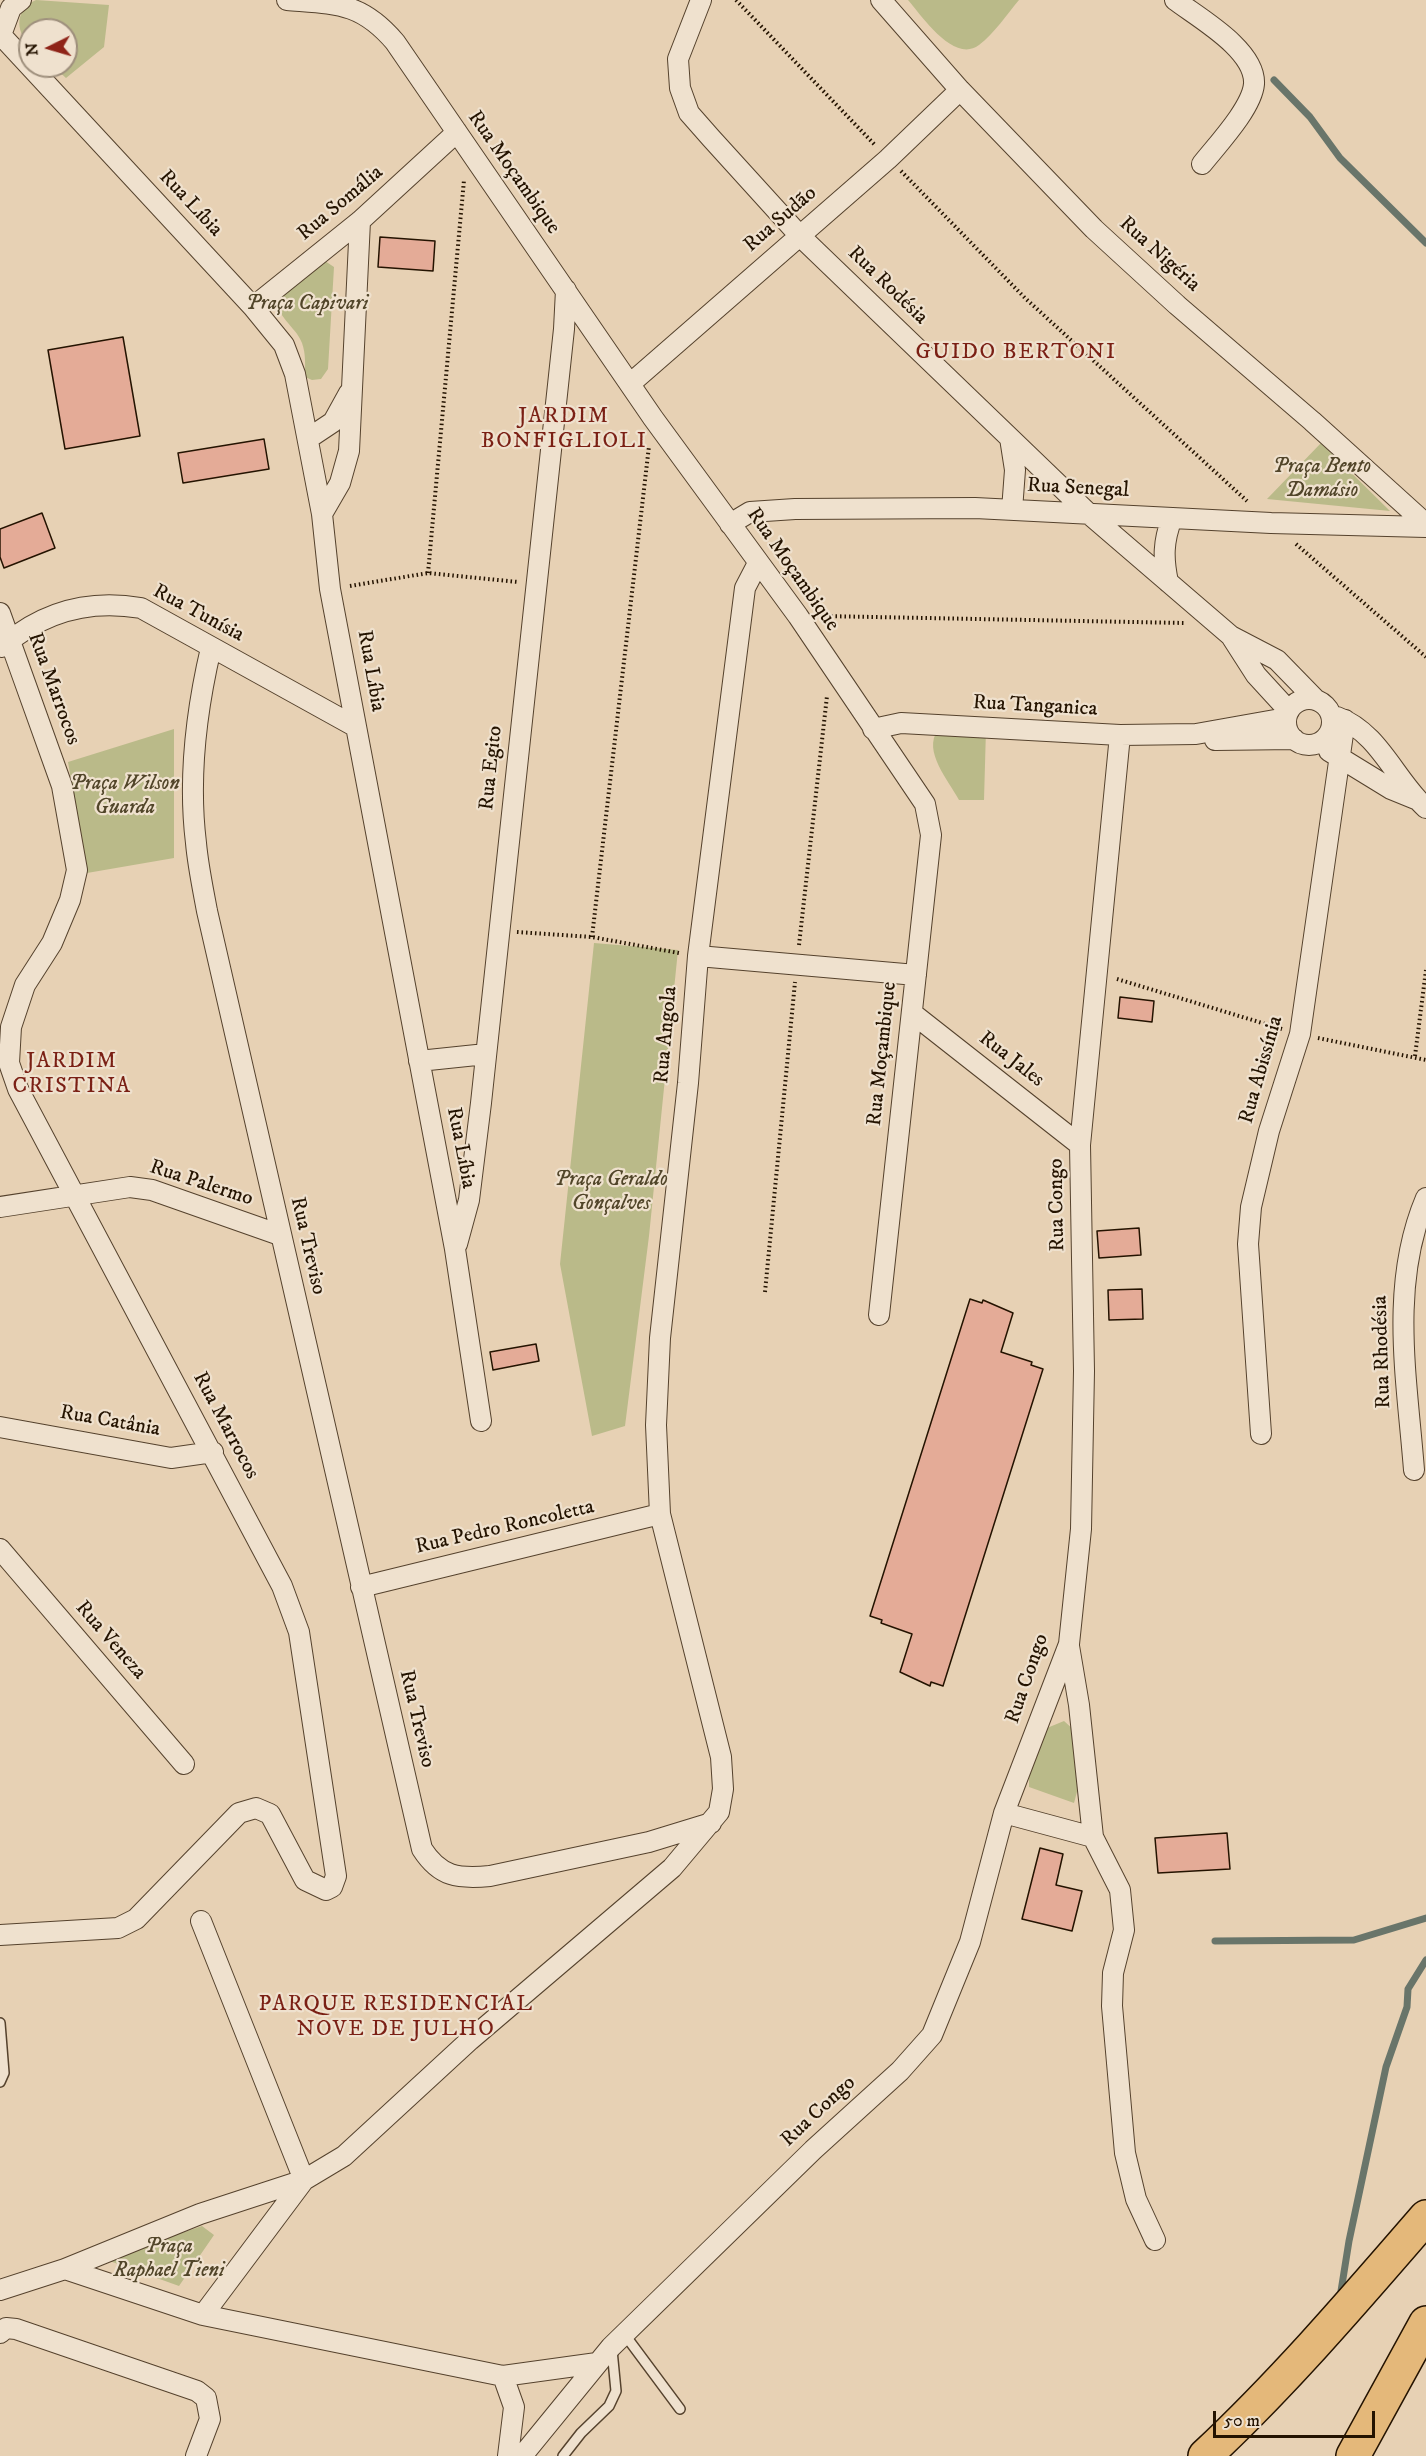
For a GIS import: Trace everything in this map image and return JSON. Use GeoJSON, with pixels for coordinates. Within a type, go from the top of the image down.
{"type":"FeatureCollection","features":[{"type":"Feature","properties":{"kind":"highway"},"geometry":{"type":"LineString","coordinates":[[1205,2456],[1251,2413],[1311,2349],[1426,2217]]}},
{"type":"Feature","properties":{"kind":"highway"},"geometry":{"type":"LineString","coordinates":[[1353,2456],[1426,2323]]}},
{"type":"Feature","properties":{"kind":"street"},"geometry":{"type":"LineString","coordinates":[[1,35],[11,8],[21,0]]}},
{"type":"Feature","properties":{"kind":"street","name":"Rua Moçambique"},"geometry":{"type":"LineString","coordinates":[[287,0],[333,4],[362,12],[380,25],[631,383],[653,418],[798,616],[925,804],[931,835],[879,1315]]}},
{"type":"Feature","properties":{"kind":"street","name":"Rua Rodésia"},"geometry":{"type":"LineString","coordinates":[[701,0],[678,59],[680,88],[689,113],[800,236],[1089,514],[1224,629],[1277,660],[1316,700]]}},
{"type":"Feature","properties":{"kind":"street","name":"Rua Nigéria"},"geometry":{"type":"LineString","coordinates":[[881,0],[960,90],[1094,229],[1426,525]]}},
{"type":"Feature","properties":{"kind":"street"},"geometry":{"type":"LineString","coordinates":[[1175,0],[1239,49],[1251,69],[1254,84],[1245,108],[1202,164]]}},
{"type":"Feature","properties":{"kind":"street","name":"Rua Líbia"},"geometry":{"type":"LineString","coordinates":[[1,35],[253,307],[284,345],[291,362],[309,438],[322,514],[330,589],[455,1249],[481,1421]]}},
{"type":"Feature","properties":{"kind":"street","name":"Rua Sudão"},"geometry":{"type":"LineString","coordinates":[[631,383],[888,159],[960,90]]}},
{"type":"Feature","properties":{"kind":"street","name":"Rua Somália"},"geometry":{"type":"LineString","coordinates":[[253,307],[462,141]]}},
{"type":"Feature","properties":{"kind":"street"},"geometry":{"type":"LineString","coordinates":[[322,514],[340,483],[349,451],[360,221]]}},
{"type":"Feature","properties":{"kind":"street","name":"Rua Egito"},"geometry":{"type":"LineString","coordinates":[[455,1249],[469,1200],[486,1054],[566,290]]}},
{"type":"Feature","properties":{"kind":"street"},"geometry":{"type":"LineString","coordinates":[[309,438],[333,422],[354,382]]}},
{"type":"Feature","properties":{"kind":"street"},"geometry":{"type":"LineString","coordinates":[[1010,438],[1015,470],[1012,510]]}},
{"type":"Feature","properties":{"kind":"street","name":"Rua Senegal"},"geometry":{"type":"LineString","coordinates":[[730,524],[750,512],[795,509],[1012,510],[1271,523],[1426,525]]}},
{"type":"Feature","properties":{"kind":"street"},"geometry":{"type":"LineString","coordinates":[[1168,582],[1163,557],[1164,539],[1172,518]]}},
{"type":"Feature","properties":{"kind":"street","name":"Rua Angola"},"geometry":{"type":"LineString","coordinates":[[711,1823],[719,1812],[721,1801],[721,1757],[660,1514],[656,1425],[660,1338],[688,1083],[698,956],[745,588],[758,563]]}},
{"type":"Feature","properties":{"kind":"street","name":"Rua Tunísia"},"geometry":{"type":"LineString","coordinates":[[5,644],[76,606],[112,603],[141,608],[356,727]]}},
{"type":"Feature","properties":{"kind":"street","name":"Rua Marrocos"},"geometry":{"type":"LineString","coordinates":[[0,613],[5,644],[62,786],[74,838],[77,870],[70,900],[52,943],[25,985],[11,1027],[9,1063],[18,1089],[213,1452],[282,1586],[300,1632],[336,1876],[332,1887],[326,1890],[304,1880],[270,1815],[256,1808],[239,1813],[136,1919],[118,1928],[0,1935]]}},
{"type":"Feature","properties":{"kind":"street","name":"Rua Rodésia"},"geometry":{"type":"LineString","coordinates":[[1224,629],[1287,715]]}},
{"type":"Feature","properties":{"kind":"street","name":"Rua Treviso"},"geometry":{"type":"LineString","coordinates":[[211,648],[199,700],[194,759],[195,842],[207,911],[422,1849],[432,1864],[465,1879],[490,1876],[649,1842],[711,1823]]}},
{"type":"Feature","properties":{"kind":"street"},"geometry":{"type":"LineString","coordinates":[[1300,700],[1316,700],[1385,754],[1422,804],[1391,789],[1339,755],[1316,745],[1300,743],[1289,734],[1287,715],[1300,700]]}},
{"type":"Feature","properties":{"kind":"street","name":"Rua Tanganica"},"geometry":{"type":"LineString","coordinates":[[873,729],[901,723],[1119,735],[1196,734],[1287,715]]}},
{"type":"Feature","properties":{"kind":"street"},"geometry":{"type":"LineString","coordinates":[[1316,745],[1326,739],[1339,718]]}},
{"type":"Feature","properties":{"kind":"street","name":"Rua Abissínia"},"geometry":{"type":"LineString","coordinates":[[1261,1434],[1248,1244],[1250,1216],[1269,1131],[1300,1034],[1339,755],[1339,718]]}},
{"type":"Feature","properties":{"kind":"street","name":"Rua Tanganica"},"geometry":{"type":"LineString","coordinates":[[1196,734],[1215,740],[1234,742],[1294,739]]}},
{"type":"Feature","properties":{"kind":"street","name":"Rua Congo"},"geometry":{"type":"LineString","coordinates":[[522,2456],[597,2363],[618,2341],[813,2150],[900,2071],[932,2035],[970,1942],[1004,1813],[1069,1644],[1082,1518],[1084,1371],[1080,1145],[1119,735]]}},
{"type":"Feature","properties":{"kind":"street"},"geometry":{"type":"LineString","coordinates":[[698,956],[916,975]]}},
{"type":"Feature","properties":{"kind":"street","name":"Rua Jales"},"geometry":{"type":"LineString","coordinates":[[912,1013],[1080,1145]]}},
{"type":"Feature","properties":{"kind":"street"},"geometry":{"type":"LineString","coordinates":[[419,1061],[486,1054]]}},
{"type":"Feature","properties":{"kind":"street","name":"Rua Palermo"},"geometry":{"type":"LineString","coordinates":[[0,1207],[130,1187],[152,1190],[280,1235]]}},
{"type":"Feature","properties":{"kind":"street","name":"Rua Rhodésia"},"geometry":{"type":"LineString","coordinates":[[1414,1470],[1402,1307],[1407,1262],[1426,1198]]}},
{"type":"Feature","properties":{"kind":"street","name":"Rua Catânia"},"geometry":{"type":"LineString","coordinates":[[0,1427],[171,1458],[213,1452]]}},
{"type":"Feature","properties":{"kind":"street","name":"Rua Pedro Roncoletta"},"geometry":{"type":"LineString","coordinates":[[361,1587],[660,1514]]}},
{"type":"Feature","properties":{"kind":"street","name":"Rua Veneza"},"geometry":{"type":"LineString","coordinates":[[0,1549],[184,1764]]}},
{"type":"Feature","properties":{"kind":"street"},"geometry":{"type":"LineString","coordinates":[[1069,1644],[1079,1705],[1093,1837],[1120,1890],[1124,1930],[1113,1973],[1112,2006],[1125,2153],[1136,2199],[1155,2240]]}},
{"type":"Feature","properties":{"kind":"street"},"geometry":{"type":"LineString","coordinates":[[1004,1813],[1093,1837]]}},
{"type":"Feature","properties":{"kind":"street"},"geometry":{"type":"LineString","coordinates":[[0,2290],[65,2269],[200,2214],[304,2180],[344,2156],[470,2040],[672,1868],[711,1823]]}},
{"type":"Feature","properties":{"kind":"street"},"geometry":{"type":"LineString","coordinates":[[201,1921],[304,2180]]}},
{"type":"Feature","properties":{"kind":"street"},"geometry":{"type":"LineString","coordinates":[[203,2315],[304,2180]]}},
{"type":"Feature","properties":{"kind":"street"},"geometry":{"type":"LineString","coordinates":[[65,2269],[203,2315],[503,2376],[597,2363]]}},
{"type":"Feature","properties":{"kind":"street"},"geometry":{"type":"LineString","coordinates":[[0,2333],[6,2328],[16,2329],[197,2391],[206,2398],[210,2419],[196,2456]]}},
{"type":"Feature","properties":{"kind":"street"},"geometry":{"type":"LineString","coordinates":[[503,2376],[514,2407],[508,2456]]}},
{"type":"Feature","properties":{"kind":"lane"},"geometry":{"type":"LineString","coordinates":[[0,2023],[4,2073],[0,2082]]}},
{"type":"Feature","properties":{"kind":"lane"},"geometry":{"type":"LineString","coordinates":[[618,2341],[681,2409]]}},
{"type":"Feature","properties":{"kind":"lane"},"geometry":{"type":"LineString","coordinates":[[563,2456],[581,2433],[609,2406],[616,2391],[618,2341]]}},
{"type":"Feature","properties":{"kind":"path"},"geometry":{"type":"LineString","coordinates":[[736,0],[1025,298],[1271,523],[1426,657]]}},
{"type":"Feature","properties":{"kind":"path"},"geometry":{"type":"LineString","coordinates":[[428,573],[462,141]]}},
{"type":"Feature","properties":{"kind":"path"},"geometry":{"type":"LineString","coordinates":[[592,937],[653,418]]}},
{"type":"Feature","properties":{"kind":"path"},"geometry":{"type":"LineString","coordinates":[[330,589],[428,573],[536,584]]}},
{"type":"Feature","properties":{"kind":"path"},"geometry":{"type":"LineString","coordinates":[[798,616],[1224,629]]}},
{"type":"Feature","properties":{"kind":"path"},"geometry":{"type":"LineString","coordinates":[[498,931],[592,937],[698,956]]}},
{"type":"Feature","properties":{"kind":"path"},"geometry":{"type":"LineString","coordinates":[[1415,1056],[1426,970]]}},
{"type":"Feature","properties":{"kind":"path"},"geometry":{"type":"LineString","coordinates":[[1095,972],[1300,1034],[1426,1060]]}},
{"type":"Feature","properties":{"kind":"green space"},"geometry":{"type":"Polygon","coordinates":[[[36,0],[109,5],[104,47],[78,68],[78,18],[20,18],[29,4],[36,0]]]}},
{"type":"Feature","properties":{"kind":"green space"},"geometry":{"type":"Polygon","coordinates":[[[908,0],[1019,0],[990,35],[979,45],[969,49],[959,48],[939,36],[908,0]]]}},
{"type":"Feature","properties":{"kind":"green space","name":"Praça Capivari"},"geometry":{"type":"Polygon","coordinates":[[[325,261],[334,267],[328,369],[321,379],[312,380],[305,377],[305,355],[302,343],[282,315],[279,304],[280,297],[325,261]]]}},
{"type":"Feature","properties":{"kind":"green space","name":"Praça Bento Damásio"},"geometry":{"type":"Polygon","coordinates":[[[1321,443],[1390,511],[1267,499],[1321,443]]]}},
{"type":"Feature","properties":{"kind":"green space","name":"Praça Wilson Guarda"},"geometry":{"type":"Polygon","coordinates":[[[174,729],[174,858],[87,873],[68,762],[174,729]]]}},
{"type":"Feature","properties":{"kind":"green space"},"geometry":{"type":"Polygon","coordinates":[[[986,729],[984,800],[959,800],[939,766],[933,747],[934,738],[938,730],[986,729]]]}},
{"type":"Feature","properties":{"kind":"green space","name":"Praça Geraldo Gonçalves"},"geometry":{"type":"Polygon","coordinates":[[[594,943],[678,950],[649,1236],[625,1426],[592,1436],[560,1264],[594,943]]]}},
{"type":"Feature","properties":{"kind":"green space"},"geometry":{"type":"Polygon","coordinates":[[[1064,1721],[1074,1730],[1079,1784],[1074,1803],[1029,1787],[1029,1772],[1047,1728],[1064,1721]]]}},
{"type":"Feature","properties":{"kind":"green space","name":"Praça Raphael Tieni"},"geometry":{"type":"Polygon","coordinates":[[[202,2226],[214,2235],[179,2286],[104,2259],[202,2226]]]}},
{"type":"Feature","properties":{"kind":"building"},"geometry":{"type":"Polygon","coordinates":[[[380,237],[435,241],[433,271],[378,267],[380,237]]]}},
{"type":"Feature","properties":{"kind":"building"},"geometry":{"type":"Polygon","coordinates":[[[123,337],[140,436],[65,449],[48,350],[123,337]]]}},
{"type":"Feature","properties":{"kind":"building"},"geometry":{"type":"Polygon","coordinates":[[[264,439],[269,469],[183,483],[178,453],[264,439]]]}},
{"type":"Feature","properties":{"kind":"building"},"geometry":{"type":"Polygon","coordinates":[[[42,513],[55,548],[4,568],[0,557],[0,529],[42,513]]]}},
{"type":"Feature","properties":{"kind":"building"},"geometry":{"type":"Polygon","coordinates":[[[1120,997],[1154,1001],[1152,1022],[1118,1018],[1120,997]]]}},
{"type":"Feature","properties":{"kind":"building"},"geometry":{"type":"Polygon","coordinates":[[[1139,1228],[1141,1255],[1099,1258],[1097,1231],[1139,1228]]]}},
{"type":"Feature","properties":{"kind":"building"},"geometry":{"type":"Polygon","coordinates":[[[1142,1289],[1143,1319],[1109,1320],[1108,1290],[1142,1289]]]}},
{"type":"Feature","properties":{"kind":"building"},"geometry":{"type":"Polygon","coordinates":[[[970,1299],[982,1303],[983,1300],[1013,1313],[1001,1352],[1032,1362],[1031,1365],[1043,1369],[943,1686],[931,1682],[930,1686],[900,1672],[912,1634],[881,1623],[882,1620],[870,1616],[970,1299]]]}},
{"type":"Feature","properties":{"kind":"building"},"geometry":{"type":"Polygon","coordinates":[[[536,1344],[539,1361],[493,1370],[490,1352],[536,1344]]]}},
{"type":"Feature","properties":{"kind":"building"},"geometry":{"type":"Polygon","coordinates":[[[1227,1833],[1230,1869],[1158,1873],[1155,1838],[1227,1833]]]}},
{"type":"Feature","properties":{"kind":"building"},"geometry":{"type":"Polygon","coordinates":[[[1040,1848],[1063,1854],[1056,1885],[1082,1891],[1072,1931],[1022,1919],[1040,1848]]]}},
{"type":"Feature","properties":{"kind":"waterway"},"geometry":{"type":"LineString","coordinates":[[1274,80],[1310,117],[1340,158],[1426,243]]}},
{"type":"Feature","properties":{"kind":"waterway"},"geometry":{"type":"LineString","coordinates":[[1215,1941],[1354,1940],[1426,1918]]}},
{"type":"Feature","properties":{"kind":"waterway"},"geometry":{"type":"LineString","coordinates":[[1341,2291],[1349,2241],[1386,2067],[1407,2007],[1408,1989],[1426,1960]]}},
{"type":"Feature","properties":{"kind":"district","name":"GUIDO BERTONI"},"geometry":{"type":"Point","coordinates":[1016,353]}},
{"type":"Feature","properties":{"kind":"district","name":"JARDIM BONFIGLIOLI"},"geometry":{"type":"Point","coordinates":[564,430]}},
{"type":"Feature","properties":{"kind":"district","name":"JARDIM CRISTINA"},"geometry":{"type":"Point","coordinates":[72,1074]}},
{"type":"Feature","properties":{"kind":"district","name":"PARQUE RESIDENCIAL NOVE DE JULHO"},"geometry":{"type":"Point","coordinates":[396,2018]}}]}
